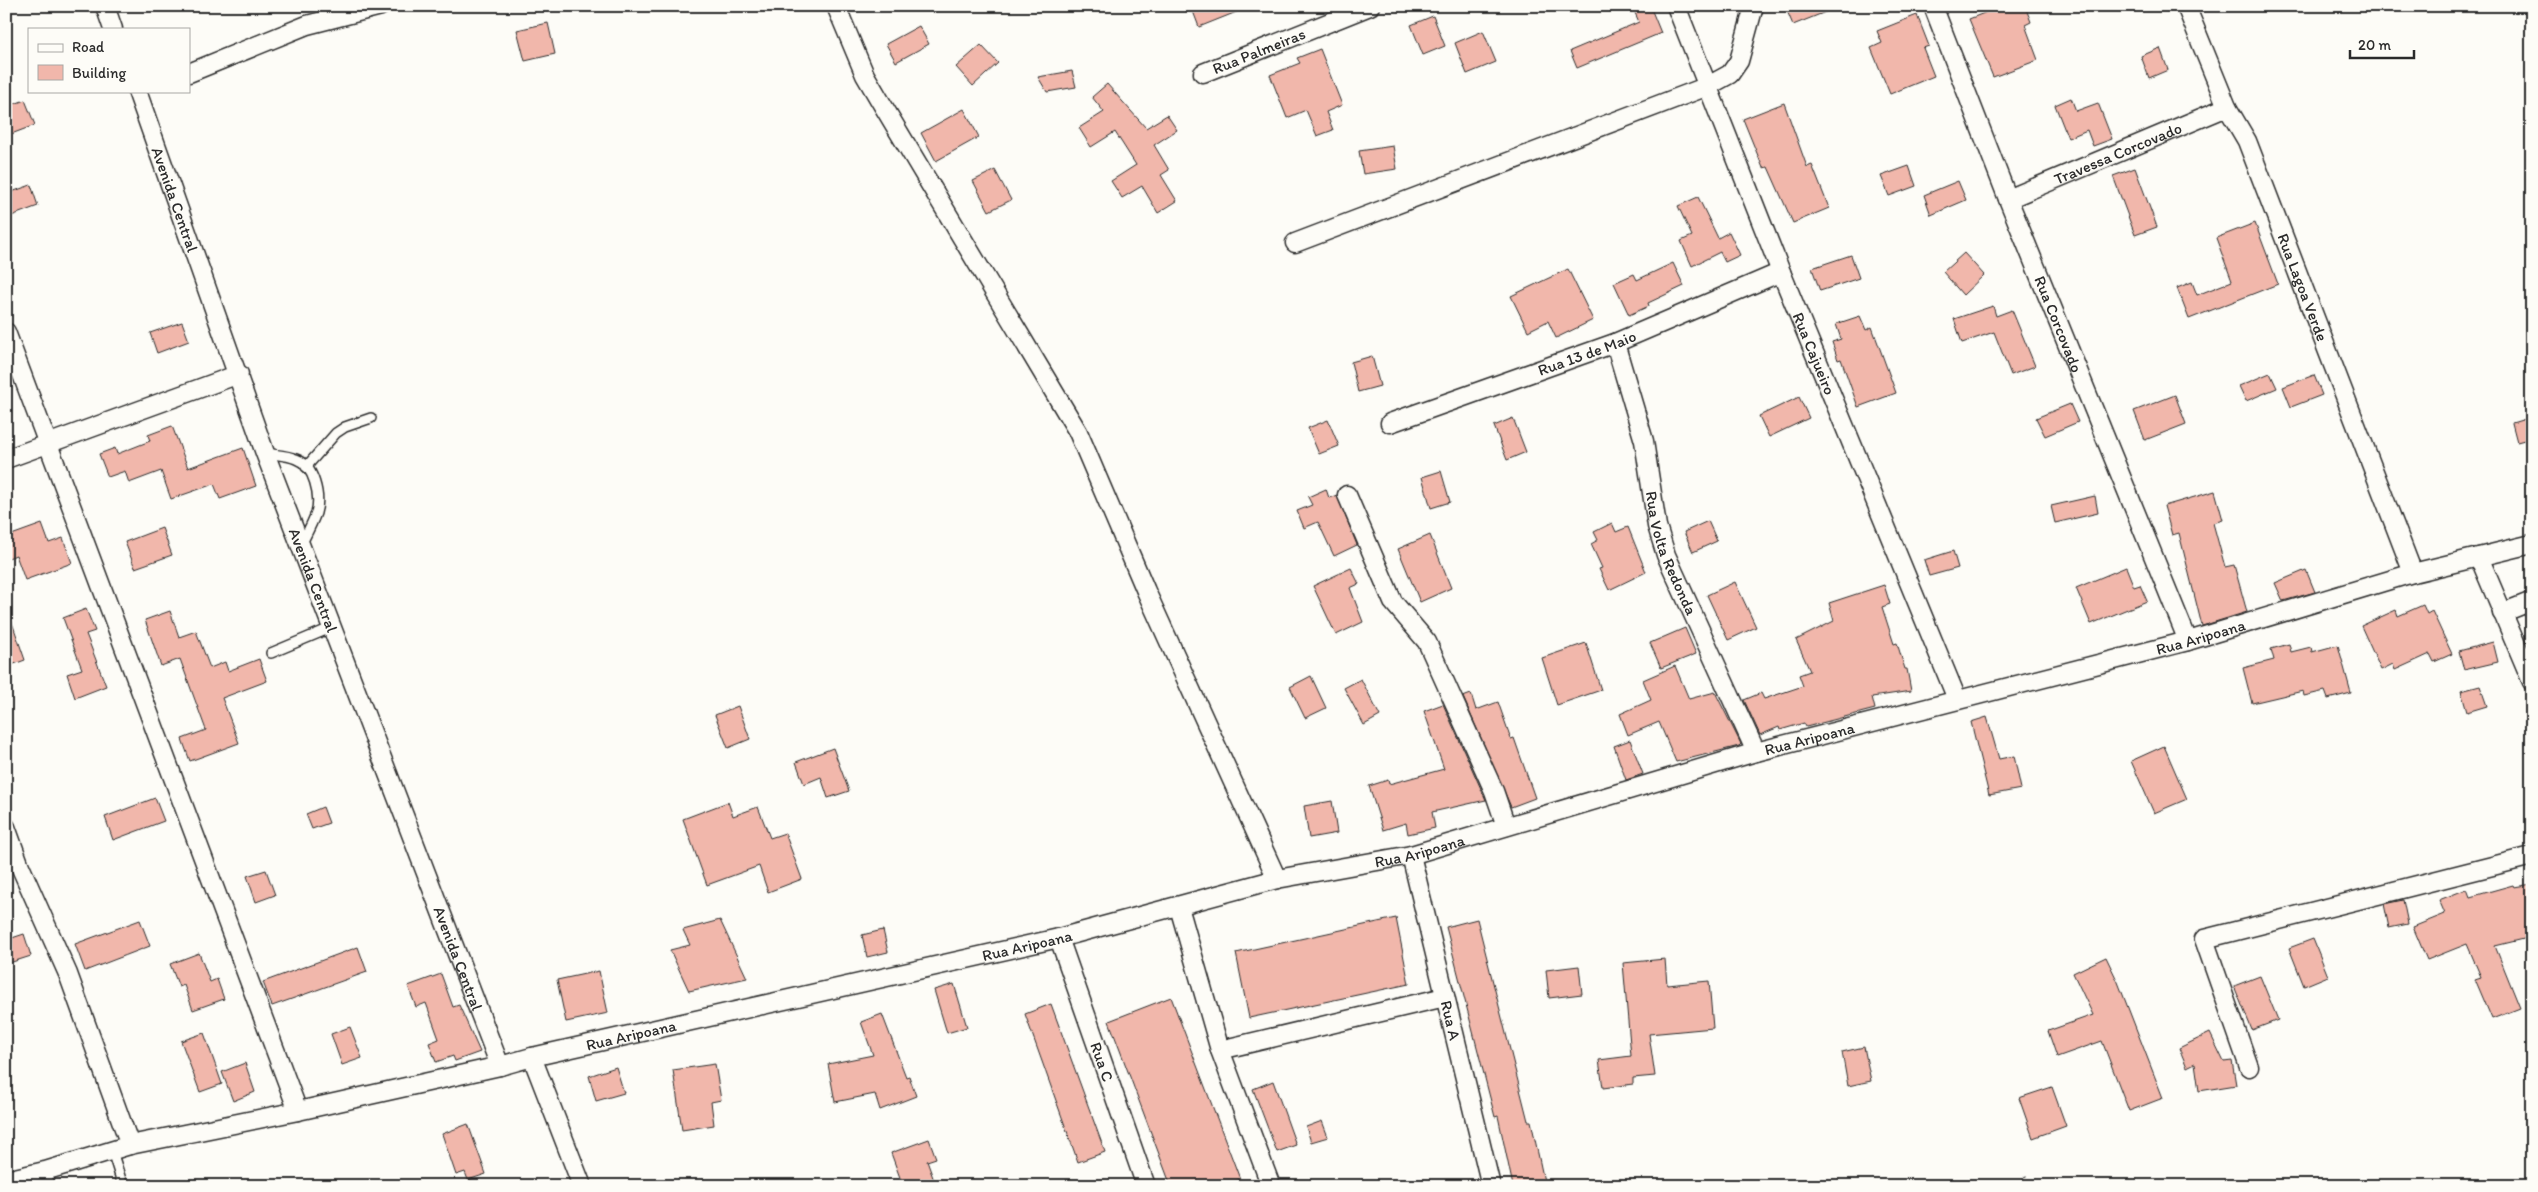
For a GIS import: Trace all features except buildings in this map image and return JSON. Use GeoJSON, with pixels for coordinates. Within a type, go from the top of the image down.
{"type":"FeatureCollection","features":[{"type":"Feature","properties":{"kind":"street"},"geometry":{"type":"LineString","coordinates":[[105,6],[113,28]]}},
{"type":"Feature","properties":{"kind":"street"},"geometry":{"type":"LineString","coordinates":[[190,73],[298,29],[381,6]]}},
{"type":"Feature","properties":{"kind":"street"},"geometry":{"type":"LineString","coordinates":[[836,6],[862,66],[879,99],[1078,432],[1146,590],[1277,879]]}},
{"type":"Feature","properties":{"kind":"street","name":"Rua Palmeiras"},"geometry":{"type":"LineString","coordinates":[[1203,73],[1370,6]]}},
{"type":"Feature","properties":{"kind":"street","name":"Rua Cajueiro"},"geometry":{"type":"LineString","coordinates":[[1676,6],[1781,272],[1957,699]]}},
{"type":"Feature","properties":{"kind":"street"},"geometry":{"type":"LineString","coordinates":[[1295,243],[1708,86],[1730,74],[1739,61],[1754,6]]}},
{"type":"Feature","properties":{"kind":"street","name":"Rua Corcovado"},"geometry":{"type":"LineString","coordinates":[[1933,6],[2008,199],[2188,641]]}},
{"type":"Feature","properties":{"kind":"street","name":"Rua Lagoa Verde"},"geometry":{"type":"LineString","coordinates":[[2186,6],[2227,107],[2247,141],[2413,572]]}},
{"type":"Feature","properties":{"kind":"street","name":"Avenida Central"},"geometry":{"type":"LineString","coordinates":[[141,92],[265,453],[500,1066]]}},
{"type":"Feature","properties":{"kind":"street","name":"Travessa Corcovado"},"geometry":{"type":"LineString","coordinates":[[2008,199],[2227,107]]}},
{"type":"Feature","properties":{"kind":"street","name":"Rua 13 de Maio"},"geometry":{"type":"LineString","coordinates":[[1390,423],[1616,343],[1781,272]]}},
{"type":"Feature","properties":{"kind":"street"},"geometry":{"type":"LineString","coordinates":[[6,332],[298,1112]]}},
{"type":"Feature","properties":{"kind":"street","name":"Rua Volta Redonda"},"geometry":{"type":"LineString","coordinates":[[1616,343],[1644,441],[1657,526],[1666,556],[1756,752]]}},
{"type":"Feature","properties":{"kind":"street"},"geometry":{"type":"LineString","coordinates":[[6,459],[239,374]]}},
{"type":"Feature","properties":{"kind":"street"},"geometry":{"type":"LineString","coordinates":[[1347,495],[1393,602],[1427,642],[1494,791],[1506,826]]}},
{"type":"Feature","properties":{"kind":"street","name":"Rua Aripoana"},"geometry":{"type":"LineString","coordinates":[[6,1180],[48,1178],[130,1145],[298,1112],[1059,938],[1277,879],[1411,854],[1756,752],[2188,641],[2413,572],[2532,544]]}},
{"type":"Feature","properties":{"kind":"street"},"geometry":{"type":"LineString","coordinates":[[2479,558],[2532,682]]}},
{"type":"Feature","properties":{"kind":"street"},"geometry":{"type":"LineString","coordinates":[[2502,613],[2532,601]]}},
{"type":"Feature","properties":{"kind":"street"},"geometry":{"type":"LineString","coordinates":[[6,827],[20,866],[68,974],[130,1145]]}},
{"type":"Feature","properties":{"kind":"street","name":"Rua A"},"geometry":{"type":"LineString","coordinates":[[1411,854],[1491,1186]]}},
{"type":"Feature","properties":{"kind":"street"},"geometry":{"type":"LineString","coordinates":[[2249,1067],[2204,939],[2532,856]]}},
{"type":"Feature","properties":{"kind":"street"},"geometry":{"type":"LineString","coordinates":[[1178,906],[1220,1050],[1271,1186]]}},
{"type":"Feature","properties":{"kind":"street","name":"Rua C"},"geometry":{"type":"LineString","coordinates":[[1059,938],[1141,1184]]}},
{"type":"Feature","properties":{"kind":"street"},"geometry":{"type":"LineString","coordinates":[[1220,1050],[1445,997]]}},
{"type":"Feature","properties":{"kind":"street"},"geometry":{"type":"LineString","coordinates":[[532,1057],[582,1186]]}},
{"type":"Feature","properties":{"kind":"lane"},"geometry":{"type":"LineString","coordinates":[[306,467],[336,433],[345,427],[370,418]]}},
{"type":"Feature","properties":{"kind":"lane"},"geometry":{"type":"LineString","coordinates":[[265,453],[297,459],[314,478],[316,511],[301,545]]}},
{"type":"Feature","properties":{"kind":"lane"},"geometry":{"type":"LineString","coordinates":[[271,653],[332,627]]}},
{"type":"Feature","properties":{"kind":"lane"},"geometry":{"type":"LineString","coordinates":[[112,1151],[122,1186]]}},
{"type":"Feature","properties":{"kind":"path"},"geometry":{"type":"LineString","coordinates":[[2026,1176],[2030,1186]]}}]}
